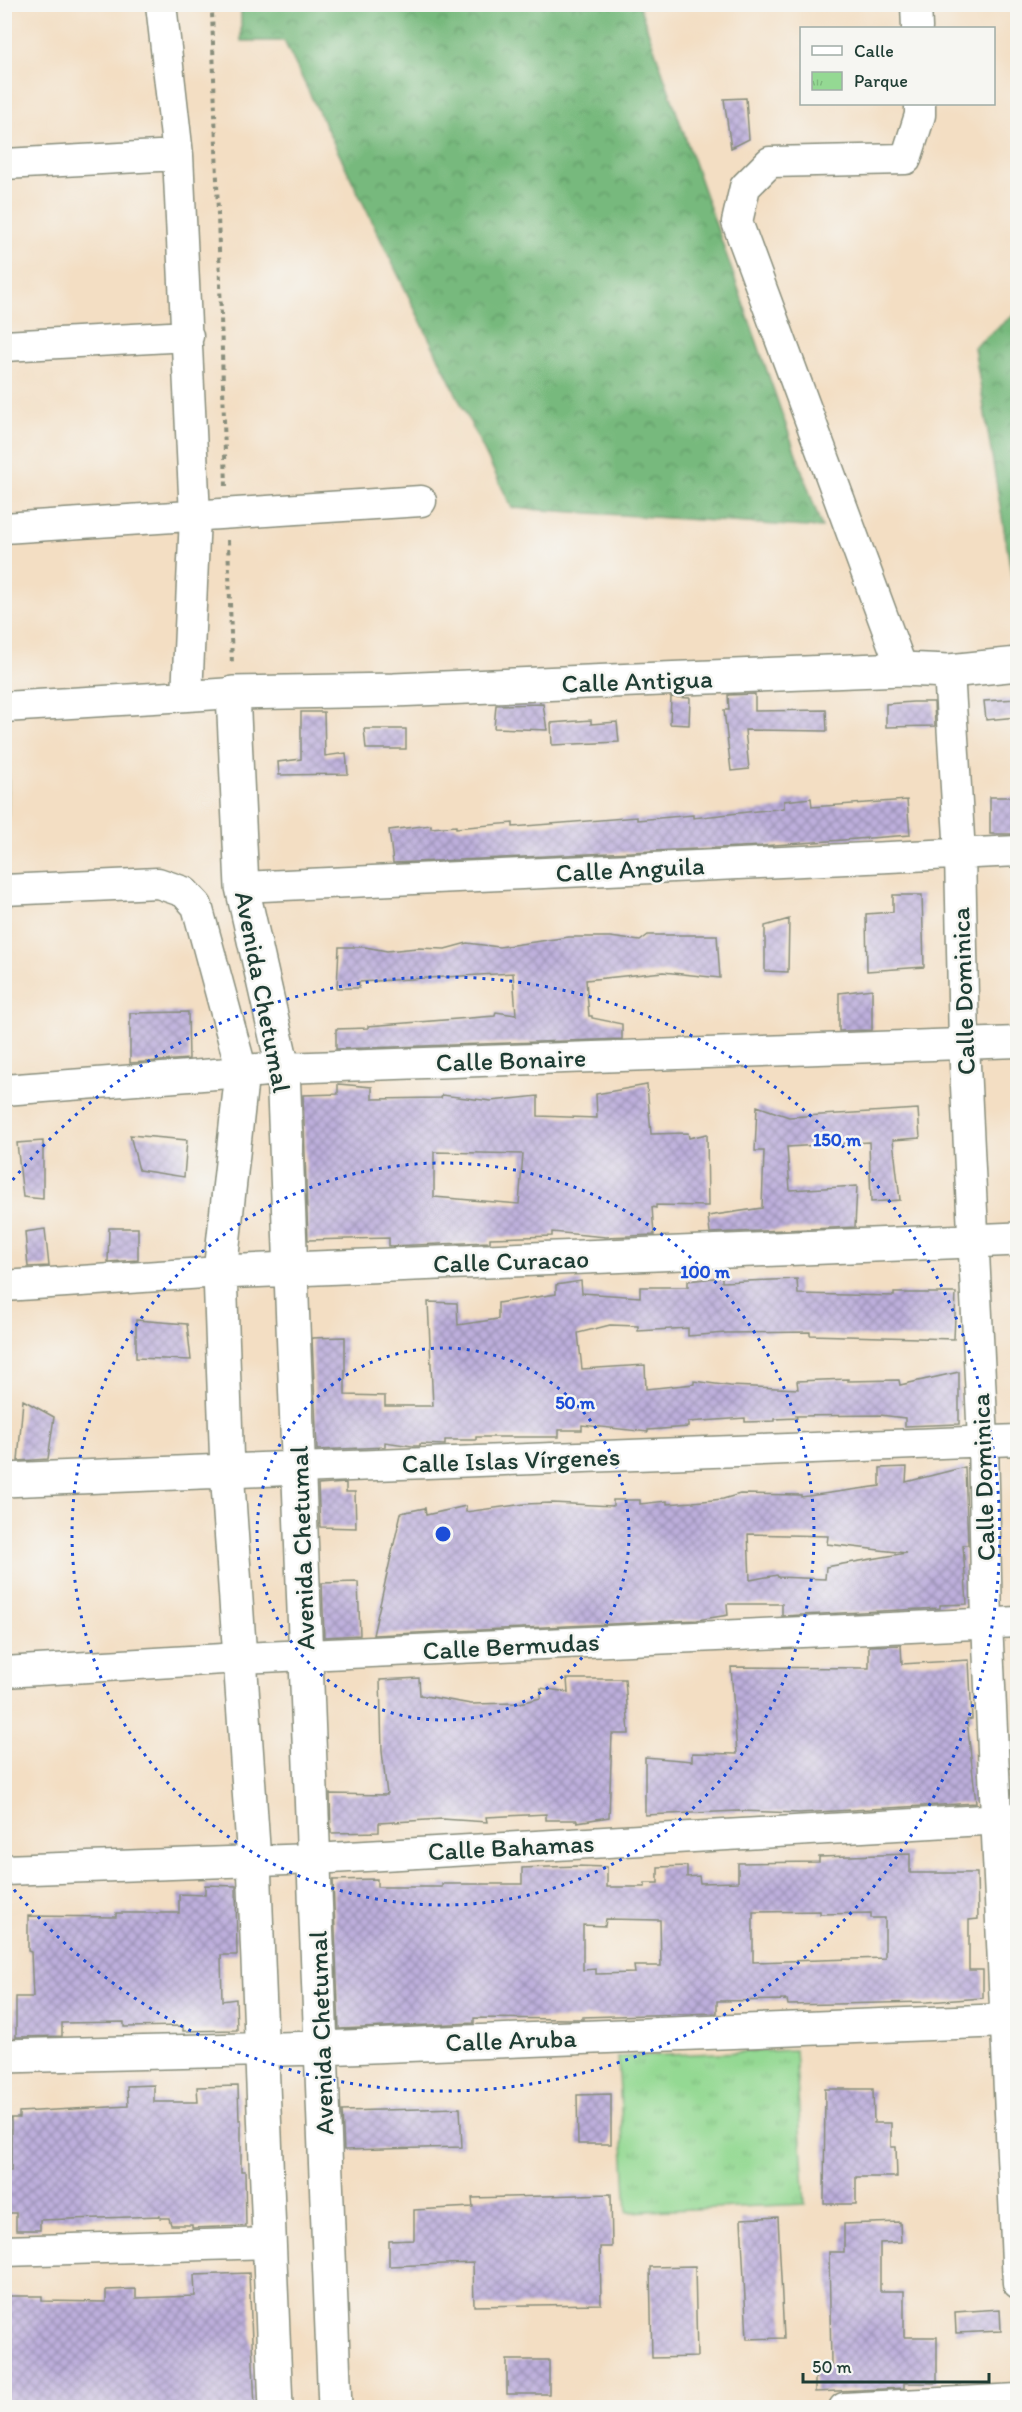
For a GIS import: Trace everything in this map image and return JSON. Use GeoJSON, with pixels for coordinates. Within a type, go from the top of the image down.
{"type":"FeatureCollection","features":[{"type":"Feature","properties":{"kind":"main road","name":"Calle Antigua"},"geometry":{"type":"LineString","coordinates":[[245,692],[394,690],[902,669],[949,671],[1017,664]]}},
{"type":"Feature","properties":{"kind":"main road","name":"Avenida Chetumal"},"geometry":{"type":"LineString","coordinates":[[245,692],[242,887],[283,1068],[335,2408]]}},
{"type":"Feature","properties":{"kind":"main road","name":"Calle Bonaire"},"geometry":{"type":"LineString","coordinates":[[242,1072],[283,1068]]}},
{"type":"Feature","properties":{"kind":"main road","name":"Avenida Chetumal"},"geometry":{"type":"LineString","coordinates":[[242,1072],[220,1272],[227,1470],[254,1862],[276,2408]]}},
{"type":"Feature","properties":{"kind":"main road","name":"Calle Curacao"},"geometry":{"type":"LineString","coordinates":[[220,1272],[1017,1239]]}},
{"type":"Feature","properties":{"kind":"main road","name":"Calle Islas Vírgenes"},"geometry":{"type":"LineString","coordinates":[[4,1480],[299,1468]]}},
{"type":"Feature","properties":{"kind":"main road","name":"Calle Aruba"},"geometry":{"type":"LineString","coordinates":[[4,2056],[321,2048],[1011,2020]]}},
{"type":"Feature","properties":{"kind":"street"},"geometry":{"type":"LineString","coordinates":[[161,4],[178,155],[195,516],[187,696]]}},
{"type":"Feature","properties":{"kind":"street"},"geometry":{"type":"LineString","coordinates":[[916,4],[917,27]]}},
{"type":"Feature","properties":{"kind":"street"},"geometry":{"type":"LineString","coordinates":[[902,669],[737,222],[745,187],[770,162],[906,159],[920,115],[920,105]]}},
{"type":"Feature","properties":{"kind":"street"},"geometry":{"type":"LineString","coordinates":[[4,164],[178,155]]}},
{"type":"Feature","properties":{"kind":"street"},"geometry":{"type":"LineString","coordinates":[[4,346],[188,336]]}},
{"type":"Feature","properties":{"kind":"street"},"geometry":{"type":"LineString","coordinates":[[4,528],[421,501]]}},
{"type":"Feature","properties":{"kind":"street","name":"Calle Dominica"},"geometry":{"type":"LineString","coordinates":[[949,671],[960,854],[964,1044],[983,1441],[987,1623],[1006,1819],[1017,2283]]}},
{"type":"Feature","properties":{"kind":"street"},"geometry":{"type":"LineString","coordinates":[[4,707],[245,692]]}},
{"type":"Feature","properties":{"kind":"street","name":"Calle Anguila"},"geometry":{"type":"LineString","coordinates":[[242,887],[1017,851]]}},
{"type":"Feature","properties":{"kind":"street"},"geometry":{"type":"LineString","coordinates":[[4,890],[158,883],[184,892],[197,906],[242,1072]]}},
{"type":"Feature","properties":{"kind":"street","name":"Calle Bonaire"},"geometry":{"type":"LineString","coordinates":[[283,1068],[1017,1042]]}},
{"type":"Feature","properties":{"kind":"street","name":"Calle Bonaire"},"geometry":{"type":"LineString","coordinates":[[4,1090],[242,1072]]}},
{"type":"Feature","properties":{"kind":"street","name":"Calle Curacao"},"geometry":{"type":"LineString","coordinates":[[4,1286],[220,1272]]}},
{"type":"Feature","properties":{"kind":"street","name":"Calle Islas Vírgenes"},"geometry":{"type":"LineString","coordinates":[[299,1468],[1017,1440]]}},
{"type":"Feature","properties":{"kind":"street","name":"Calle Bermudas"},"geometry":{"type":"LineString","coordinates":[[4,1672],[240,1658],[1017,1622]]}},
{"type":"Feature","properties":{"kind":"street","name":"Calle Bahamas"},"geometry":{"type":"LineString","coordinates":[[4,1870],[314,1859],[1006,1819]]}},
{"type":"Feature","properties":{"kind":"street"},"geometry":{"type":"LineString","coordinates":[[4,2251],[268,2243]]}},
{"type":"Feature","properties":{"kind":"street"},"geometry":{"type":"LineString","coordinates":[[844,2408],[1017,2399]]}},
{"type":"Feature","properties":{"kind":"path"},"geometry":{"type":"LineString","coordinates":[[200,4],[212,10],[227,514],[245,692]]}},
{"type":"Feature","properties":{"kind":"green space"},"geometry":{"type":"Polygon","coordinates":[[[241,5],[639,5],[822,528],[512,508],[284,41],[241,41],[241,5]]]}},
{"type":"Feature","properties":{"kind":"green space"},"geometry":{"type":"Polygon","coordinates":[[[1017,312],[1017,608],[974,347],[1017,312]]]}},
{"type":"Feature","properties":{"kind":"green space"},"geometry":{"type":"Polygon","coordinates":[[[4,769],[8,769],[5,982],[4,982],[4,769]]]}},
{"type":"Feature","properties":{"kind":"green space"},"geometry":{"type":"Polygon","coordinates":[[[795,2050],[805,2204],[627,2212],[618,2057],[795,2050]]]}},
{"type":"Feature","properties":{"kind":"building"},"geometry":{"type":"Polygon","coordinates":[[[746,98],[749,139],[731,148],[724,99],[746,98]]]}},
{"type":"Feature","properties":{"kind":"building"},"geometry":{"type":"Polygon","coordinates":[[[755,694],[755,711],[826,710],[827,731],[745,730],[749,769],[731,771],[724,710],[729,710],[728,695],[755,694]]]}},
{"type":"Feature","properties":{"kind":"building"},"geometry":{"type":"Polygon","coordinates":[[[671,697],[690,698],[689,725],[670,724],[671,697]]]}},
{"type":"Feature","properties":{"kind":"building"},"geometry":{"type":"Polygon","coordinates":[[[1017,699],[1017,717],[986,720],[984,701],[1017,699]]]}},
{"type":"Feature","properties":{"kind":"building"},"geometry":{"type":"Polygon","coordinates":[[[934,702],[935,726],[886,727],[886,704],[934,702]]]}},
{"type":"Feature","properties":{"kind":"building"},"geometry":{"type":"Polygon","coordinates":[[[543,704],[547,730],[494,728],[496,705],[543,704]]]}},
{"type":"Feature","properties":{"kind":"building"},"geometry":{"type":"Polygon","coordinates":[[[301,712],[324,712],[325,756],[346,753],[348,774],[279,775],[278,762],[301,759],[301,712]]]}},
{"type":"Feature","properties":{"kind":"building"},"geometry":{"type":"Polygon","coordinates":[[[591,720],[591,724],[617,722],[619,742],[552,745],[551,723],[591,720]]]}},
{"type":"Feature","properties":{"kind":"building"},"geometry":{"type":"Polygon","coordinates":[[[364,729],[406,729],[406,749],[366,749],[364,729]]]}},
{"type":"Feature","properties":{"kind":"building"},"geometry":{"type":"Polygon","coordinates":[[[990,797],[1017,797],[1017,834],[990,834],[990,797]]]}},
{"type":"Feature","properties":{"kind":"building"},"geometry":{"type":"Polygon","coordinates":[[[811,798],[812,807],[907,800],[910,835],[761,846],[393,863],[389,830],[431,825],[431,828],[456,826],[456,828],[513,823],[513,827],[637,817],[637,820],[693,815],[693,818],[784,808],[784,801],[811,798]]]}},
{"type":"Feature","properties":{"kind":"building"},"geometry":{"type":"Polygon","coordinates":[[[893,895],[922,895],[924,967],[867,971],[866,914],[893,912],[893,895]]]}},
{"type":"Feature","properties":{"kind":"building"},"geometry":{"type":"Polygon","coordinates":[[[789,919],[788,972],[765,971],[765,926],[789,919]]]}},
{"type":"Feature","properties":{"kind":"building"},"geometry":{"type":"Polygon","coordinates":[[[648,935],[717,935],[720,978],[663,972],[586,980],[589,1016],[622,1024],[622,1039],[336,1049],[336,1029],[495,1016],[496,1012],[516,1015],[513,973],[359,982],[359,988],[337,988],[339,947],[365,947],[387,951],[417,948],[445,949],[467,943],[499,947],[569,937],[610,937],[640,941],[648,935]]]}},
{"type":"Feature","properties":{"kind":"building"},"geometry":{"type":"Polygon","coordinates":[[[872,989],[872,1030],[839,1031],[839,993],[872,989]]]}},
{"type":"Feature","properties":{"kind":"building"},"geometry":{"type":"Polygon","coordinates":[[[188,1012],[189,1059],[130,1063],[130,1013],[188,1012]]]}},
{"type":"Feature","properties":{"kind":"building"},"geometry":{"type":"Polygon","coordinates":[[[338,1084],[372,1087],[372,1099],[441,1098],[442,1095],[491,1101],[538,1096],[538,1116],[597,1118],[596,1094],[647,1085],[651,1134],[688,1133],[689,1138],[707,1134],[708,1206],[656,1205],[656,1208],[652,1207],[654,1235],[606,1237],[552,1232],[552,1236],[490,1238],[490,1242],[389,1246],[389,1238],[308,1240],[303,1095],[338,1094],[338,1084]],[[434,1152],[434,1197],[519,1204],[523,1154],[434,1152]]]}},
{"type":"Feature","properties":{"kind":"building"},"geometry":{"type":"Polygon","coordinates":[[[757,1106],[789,1117],[918,1109],[920,1138],[893,1140],[900,1200],[871,1202],[869,1142],[787,1147],[790,1190],[857,1186],[855,1227],[710,1233],[708,1216],[762,1208],[764,1151],[755,1151],[757,1106]]]}},
{"type":"Feature","properties":{"kind":"building"},"geometry":{"type":"Polygon","coordinates":[[[130,1135],[187,1140],[184,1177],[139,1170],[130,1135]]]}},
{"type":"Feature","properties":{"kind":"building"},"geometry":{"type":"Polygon","coordinates":[[[43,1141],[43,1199],[23,1197],[17,1143],[43,1141]]]}},
{"type":"Feature","properties":{"kind":"building"},"geometry":{"type":"Polygon","coordinates":[[[109,1228],[138,1228],[138,1260],[108,1262],[109,1228]]]}},
{"type":"Feature","properties":{"kind":"building"},"geometry":{"type":"Polygon","coordinates":[[[45,1229],[49,1266],[28,1267],[25,1232],[45,1229]]]}},
{"type":"Feature","properties":{"kind":"building"},"geometry":{"type":"Polygon","coordinates":[[[722,1277],[722,1282],[797,1279],[798,1294],[894,1296],[894,1293],[956,1293],[954,1339],[810,1335],[810,1332],[688,1336],[688,1328],[638,1331],[638,1326],[610,1325],[578,1333],[582,1369],[645,1365],[646,1389],[694,1384],[694,1381],[730,1386],[798,1389],[797,1381],[899,1380],[900,1385],[959,1372],[959,1424],[905,1426],[905,1418],[880,1415],[796,1416],[797,1418],[775,1419],[775,1421],[745,1422],[745,1418],[688,1422],[688,1427],[648,1430],[648,1432],[582,1425],[582,1430],[559,1430],[559,1437],[476,1437],[476,1440],[445,1440],[445,1445],[412,1446],[385,1442],[385,1447],[317,1450],[312,1338],[345,1337],[345,1395],[385,1396],[385,1406],[433,1406],[428,1302],[457,1303],[458,1325],[498,1319],[498,1303],[556,1294],[556,1285],[581,1281],[582,1293],[640,1297],[640,1287],[688,1287],[688,1281],[722,1277]]]}},
{"type":"Feature","properties":{"kind":"building"},"geometry":{"type":"Polygon","coordinates":[[[136,1320],[187,1324],[191,1360],[136,1358],[136,1320]]]}},
{"type":"Feature","properties":{"kind":"building"},"geometry":{"type":"Polygon","coordinates":[[[23,1400],[54,1417],[48,1459],[18,1461],[23,1400]]]}},
{"type":"Feature","properties":{"kind":"building"},"geometry":{"type":"Polygon","coordinates":[[[907,1467],[906,1482],[965,1467],[968,1545],[963,1545],[967,1604],[940,1605],[940,1608],[782,1616],[782,1604],[727,1604],[728,1615],[697,1620],[373,1635],[401,1513],[425,1508],[426,1515],[466,1506],[466,1512],[524,1504],[552,1503],[613,1506],[613,1500],[640,1500],[640,1504],[667,1501],[667,1504],[723,1499],[740,1494],[801,1495],[801,1497],[880,1486],[880,1468],[907,1467]],[[748,1534],[750,1580],[777,1575],[778,1577],[825,1579],[826,1567],[906,1553],[827,1544],[828,1536],[748,1534]]]}},
{"type":"Feature","properties":{"kind":"building"},"geometry":{"type":"Polygon","coordinates":[[[346,1483],[346,1492],[355,1492],[356,1528],[320,1527],[318,1485],[346,1483]]]}},
{"type":"Feature","properties":{"kind":"building"},"geometry":{"type":"Polygon","coordinates":[[[358,1582],[360,1635],[324,1637],[322,1583],[358,1582]]]}},
{"type":"Feature","properties":{"kind":"building"},"geometry":{"type":"Polygon","coordinates":[[[901,1645],[902,1664],[969,1660],[972,1719],[967,1720],[976,1803],[799,1813],[739,1811],[645,1815],[645,1757],[692,1761],[692,1753],[737,1754],[731,1667],[869,1668],[869,1646],[901,1645]]]}},
{"type":"Feature","properties":{"kind":"building"},"geometry":{"type":"Polygon","coordinates":[[[419,1678],[420,1695],[471,1704],[520,1703],[541,1698],[541,1688],[568,1692],[567,1679],[625,1679],[629,1734],[612,1734],[609,1817],[577,1822],[577,1820],[546,1820],[546,1814],[486,1817],[487,1822],[442,1819],[379,1823],[379,1832],[331,1833],[330,1794],[387,1795],[382,1751],[380,1680],[419,1678]]]}},
{"type":"Feature","properties":{"kind":"building"},"geometry":{"type":"Polygon","coordinates":[[[910,1854],[910,1873],[977,1873],[978,1919],[969,1920],[969,1970],[983,1970],[983,1998],[927,2002],[788,2005],[787,2000],[717,2001],[717,2013],[583,2017],[583,2019],[474,2018],[474,2023],[339,2029],[333,1880],[377,1879],[377,1887],[522,1884],[522,1868],[576,1866],[607,1867],[607,1887],[645,1887],[645,1883],[658,1883],[658,1867],[687,1866],[687,1877],[699,1876],[700,1883],[738,1882],[738,1863],[819,1862],[819,1857],[910,1854]],[[820,1911],[753,1912],[753,1962],[885,1958],[885,1918],[871,1918],[871,1913],[820,1914],[820,1911]],[[606,1919],[605,1926],[583,1925],[583,1970],[596,1969],[596,1974],[635,1973],[634,1966],[661,1966],[660,1920],[606,1919]]]}},
{"type":"Feature","properties":{"kind":"building"},"geometry":{"type":"Polygon","coordinates":[[[205,1885],[236,1886],[237,1955],[221,1955],[222,2001],[236,1999],[237,2030],[183,2031],[183,2026],[124,2027],[124,2022],[62,2023],[62,2036],[16,2037],[16,1997],[33,1997],[31,1952],[28,1951],[28,1916],[116,1917],[116,1913],[179,1913],[179,1894],[205,1895],[205,1885]]]}},
{"type":"Feature","properties":{"kind":"building"},"geometry":{"type":"Polygon","coordinates":[[[154,2085],[154,2102],[198,2102],[197,2087],[238,2086],[241,2171],[245,2171],[246,2226],[192,2228],[192,2225],[171,2225],[169,2218],[160,2218],[160,2216],[40,2220],[40,2230],[16,2230],[16,2213],[4,2213],[4,2171],[11,2171],[11,2118],[19,2118],[19,2112],[128,2106],[127,2086],[154,2085]]]}},
{"type":"Feature","properties":{"kind":"building"},"geometry":{"type":"Polygon","coordinates":[[[825,2089],[873,2089],[874,2123],[891,2123],[891,2147],[896,2147],[897,2177],[856,2177],[856,2204],[824,2204],[825,2089]]]}},
{"type":"Feature","properties":{"kind":"building"},"geometry":{"type":"Polygon","coordinates":[[[611,2094],[611,2144],[578,2144],[577,2095],[611,2094]]]}},
{"type":"Feature","properties":{"kind":"building"},"geometry":{"type":"Polygon","coordinates":[[[460,2108],[462,2147],[344,2150],[342,2111],[460,2108]]]}},
{"type":"Feature","properties":{"kind":"building"},"geometry":{"type":"Polygon","coordinates":[[[611,2194],[612,2247],[600,2247],[601,2304],[474,2306],[473,2263],[389,2266],[389,2241],[414,2240],[414,2210],[473,2207],[472,2198],[611,2194]]]}},
{"type":"Feature","properties":{"kind":"building"},"geometry":{"type":"Polygon","coordinates":[[[778,2217],[784,2338],[747,2339],[741,2219],[778,2217]]]}},
{"type":"Feature","properties":{"kind":"building"},"geometry":{"type":"Polygon","coordinates":[[[900,2222],[901,2242],[880,2243],[880,2291],[904,2291],[904,2337],[937,2337],[937,2383],[904,2383],[904,2388],[815,2392],[815,2364],[831,2364],[829,2252],[844,2252],[844,2224],[900,2222]]]}},
{"type":"Feature","properties":{"kind":"building"},"geometry":{"type":"Polygon","coordinates":[[[695,2266],[697,2357],[652,2358],[650,2267],[695,2266]]]}},
{"type":"Feature","properties":{"kind":"building"},"geometry":{"type":"Polygon","coordinates":[[[249,2273],[255,2408],[4,2408],[4,2296],[42,2296],[42,2301],[106,2302],[106,2290],[136,2289],[136,2298],[195,2296],[194,2275],[249,2273]]]}},
{"type":"Feature","properties":{"kind":"building"},"geometry":{"type":"Polygon","coordinates":[[[1000,2309],[1001,2331],[956,2333],[955,2312],[1000,2309]]]}},
{"type":"Feature","properties":{"kind":"building"},"geometry":{"type":"Polygon","coordinates":[[[507,2360],[549,2360],[549,2394],[507,2394],[507,2360]]]}}]}
